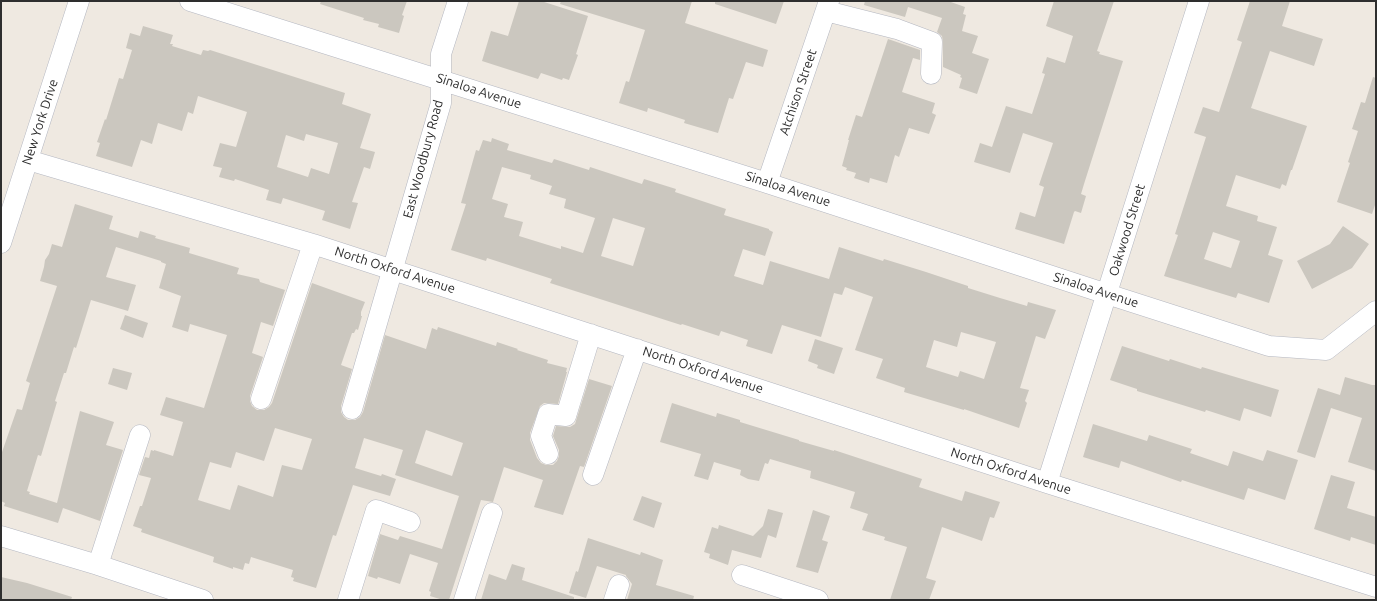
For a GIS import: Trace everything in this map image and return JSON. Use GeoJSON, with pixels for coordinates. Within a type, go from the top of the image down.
{"type":"FeatureCollection","features":[{"type":"Feature","properties":{"kind":"street","name":"New York Drive"},"geometry":{"type":"LineString","coordinates":[[2,233],[28,160],[79,1]]}},
{"type":"Feature","properties":{"kind":"street","name":"Sinaloa Avenue"},"geometry":{"type":"LineString","coordinates":[[190,1],[442,79],[768,183],[1268,346],[1326,350],[1376,310]]}},
{"type":"Feature","properties":{"kind":"street","name":"East Woodbury Road"},"geometry":{"type":"LineString","coordinates":[[352,410],[441,102],[441,54],[458,1]]}},
{"type":"Feature","properties":{"kind":"street","name":"Oakwood Street"},"geometry":{"type":"LineString","coordinates":[[1048,482],[1199,1]]}},
{"type":"Feature","properties":{"kind":"street"},"geometry":{"type":"LineString","coordinates":[[825,4],[932,42],[931,74]]}},
{"type":"Feature","properties":{"kind":"street","name":"Atchison Street"},"geometry":{"type":"LineString","coordinates":[[768,183],[825,4]]}},
{"type":"Feature","properties":{"kind":"street","name":"North Oxford Avenue"},"geometry":{"type":"LineString","coordinates":[[28,160],[313,244],[392,269],[1376,587]]}},
{"type":"Feature","properties":{"kind":"street"},"geometry":{"type":"LineString","coordinates":[[261,399],[313,244]]}},
{"type":"Feature","properties":{"kind":"street"},"geometry":{"type":"LineString","coordinates":[[548,454],[541,436],[548,414],[566,416],[591,334]]}},
{"type":"Feature","properties":{"kind":"street"},"geometry":{"type":"LineString","coordinates":[[593,475],[637,348]]}},
{"type":"Feature","properties":{"kind":"street"},"geometry":{"type":"LineString","coordinates":[[98,565],[140,435]]}},
{"type":"Feature","properties":{"kind":"street"},"geometry":{"type":"LineString","coordinates":[[348,600],[376,510],[410,522]]}},
{"type":"Feature","properties":{"kind":"street"},"geometry":{"type":"LineString","coordinates":[[464,600],[492,513]]}},
{"type":"Feature","properties":{"kind":"street"},"geometry":{"type":"LineString","coordinates":[[1,536],[98,565],[204,600]]}},
{"type":"Feature","properties":{"kind":"street"},"geometry":{"type":"LineString","coordinates":[[742,575],[818,600]]}},
{"type":"Feature","properties":{"kind":"building"},"geometry":{"type":"Polygon","coordinates":[[[321,1],[407,1],[402,15],[404,16],[399,33],[378,27],[379,24],[363,20],[364,18],[320,4],[321,1]]]}},
{"type":"Feature","properties":{"kind":"building"},"geometry":{"type":"Polygon","coordinates":[[[519,1],[541,1],[588,16],[576,54],[578,55],[569,80],[563,78],[562,80],[541,73],[538,79],[482,61],[491,31],[508,36],[519,1]]]}},
{"type":"Feature","properties":{"kind":"building"},"geometry":{"type":"Polygon","coordinates":[[[561,1],[692,1],[685,23],[768,50],[763,67],[746,62],[733,99],[729,98],[718,133],[684,123],[685,120],[648,108],[647,112],[619,103],[626,81],[629,82],[645,30],[560,4],[561,1]]]}},
{"type":"Feature","properties":{"kind":"building"},"geometry":{"type":"Polygon","coordinates":[[[715,1],[784,1],[776,24],[715,4],[715,1]]]}},
{"type":"Feature","properties":{"kind":"building"},"geometry":{"type":"Polygon","coordinates":[[[865,1],[948,1],[965,7],[963,14],[966,15],[962,31],[978,36],[972,53],[989,59],[977,94],[959,88],[962,78],[960,77],[961,75],[943,67],[942,36],[937,32],[942,18],[908,7],[905,17],[864,5],[865,1]]]}},
{"type":"Feature","properties":{"kind":"building"},"geometry":{"type":"Polygon","coordinates":[[[1054,1],[1114,1],[1097,51],[1100,52],[1099,54],[1123,61],[1081,194],[1086,196],[1081,213],[1074,212],[1064,244],[1015,229],[1020,212],[1035,217],[1044,187],[1039,185],[1053,143],[1023,133],[1010,173],[974,162],[980,143],[992,147],[1006,106],[1032,114],[1045,74],[1042,73],[1047,57],[1065,63],[1073,36],[1046,26],[1054,1]]]}},
{"type":"Feature","properties":{"kind":"building"},"geometry":{"type":"Polygon","coordinates":[[[1250,1],[1290,1],[1282,26],[1323,39],[1314,66],[1270,51],[1251,108],[1307,126],[1286,186],[1282,184],[1280,189],[1236,175],[1226,206],[1258,216],[1257,221],[1277,227],[1268,255],[1283,260],[1269,303],[1238,293],[1236,298],[1164,276],[1178,235],[1175,234],[1206,137],[1194,133],[1203,107],[1219,112],[1242,42],[1237,40],[1250,1]],[[1213,232],[1204,259],[1231,268],[1240,241],[1213,232]]]}},
{"type":"Feature","properties":{"kind":"building"},"geometry":{"type":"Polygon","coordinates":[[[143,26],[173,35],[170,44],[173,44],[172,46],[201,55],[203,50],[210,50],[345,93],[342,104],[371,114],[360,148],[375,152],[370,169],[364,167],[352,202],[358,203],[350,229],[322,220],[325,211],[283,198],[281,204],[266,200],[269,190],[235,179],[234,181],[219,177],[222,168],[213,166],[220,143],[236,147],[247,112],[198,96],[193,114],[188,112],[182,131],[158,123],[152,144],[141,140],[132,167],[96,156],[100,143],[97,142],[105,119],[106,120],[119,78],[123,79],[132,50],[126,48],[130,33],[140,36],[143,26]],[[306,134],[304,141],[286,135],[277,167],[308,177],[311,168],[329,174],[338,143],[306,134]]]}},
{"type":"Feature","properties":{"kind":"building"},"geometry":{"type":"Polygon","coordinates":[[[888,39],[920,50],[920,60],[913,58],[902,92],[935,103],[932,113],[936,115],[929,134],[909,128],[899,157],[895,155],[887,183],[870,178],[869,183],[854,178],[856,173],[846,170],[847,168],[842,166],[856,115],[862,117],[888,39]]]}},
{"type":"Feature","properties":{"kind":"building"},"geometry":{"type":"Polygon","coordinates":[[[1373,77],[1376,78],[1376,202],[1372,214],[1337,202],[1350,163],[1348,162],[1358,131],[1352,129],[1361,102],[1365,103],[1373,77]]]}},
{"type":"Feature","properties":{"kind":"building"},"geometry":{"type":"Polygon","coordinates":[[[492,138],[509,144],[507,150],[552,163],[554,159],[589,170],[590,167],[642,184],[644,179],[676,189],[675,192],[726,209],[724,215],[769,229],[773,232],[765,256],[743,249],[734,276],[763,285],[770,261],[829,279],[839,247],[883,261],[884,259],[926,272],[968,286],[968,288],[1027,306],[1028,302],[1056,310],[1045,339],[1036,336],[1020,388],[1029,390],[1025,401],[1027,403],[1019,428],[964,409],[904,392],[905,388],[876,378],[883,359],[855,350],[873,297],[845,287],[842,295],[834,293],[821,337],[782,325],[772,354],[746,346],[748,340],[721,331],[719,336],[682,324],[681,325],[550,283],[552,279],[487,258],[486,261],[451,250],[466,204],[461,203],[476,150],[479,151],[483,140],[491,142],[492,138]],[[502,167],[492,199],[508,204],[504,217],[523,222],[519,236],[561,249],[561,246],[583,253],[595,218],[564,208],[566,199],[549,194],[552,186],[530,179],[531,175],[502,167]],[[613,218],[601,256],[633,266],[645,228],[613,218]],[[961,332],[957,347],[934,340],[926,367],[958,377],[960,371],[984,379],[996,342],[961,332]]]}},
{"type":"Feature","properties":{"kind":"building"},"geometry":{"type":"Polygon","coordinates":[[[75,204],[113,216],[109,229],[138,238],[140,231],[156,236],[155,238],[190,248],[189,253],[239,268],[237,274],[259,279],[260,282],[285,290],[273,326],[261,322],[252,353],[263,357],[250,396],[252,406],[257,410],[264,410],[272,403],[312,283],[365,302],[361,312],[362,316],[358,330],[356,329],[354,333],[352,333],[341,365],[352,369],[341,406],[341,412],[348,420],[355,420],[360,417],[363,412],[385,335],[426,349],[432,328],[437,330],[438,327],[496,346],[497,342],[548,360],[547,363],[567,368],[558,404],[544,403],[540,406],[530,433],[530,440],[537,458],[541,463],[546,465],[553,465],[559,456],[559,450],[553,436],[556,426],[570,427],[575,424],[589,379],[612,386],[584,467],[580,466],[563,515],[534,507],[543,480],[504,467],[493,502],[481,500],[449,600],[443,600],[430,596],[431,592],[429,591],[438,563],[410,554],[400,584],[378,577],[377,579],[368,576],[380,534],[398,540],[400,536],[442,549],[459,496],[395,475],[403,450],[364,438],[355,468],[381,476],[382,474],[396,479],[390,496],[353,485],[336,536],[333,535],[316,588],[293,581],[294,578],[291,577],[293,570],[251,557],[249,564],[245,563],[243,570],[233,567],[233,569],[213,562],[214,557],[141,532],[142,529],[133,526],[140,506],[142,506],[151,478],[139,475],[145,457],[149,458],[151,450],[173,456],[183,422],[160,415],[166,397],[204,408],[227,335],[190,324],[188,332],[172,327],[181,296],[159,288],[166,264],[161,261],[116,247],[106,277],[136,285],[128,311],[91,300],[76,348],[74,347],[66,373],[64,373],[41,456],[38,455],[27,491],[30,492],[29,494],[57,503],[80,411],[114,422],[106,445],[123,450],[100,521],[63,508],[58,523],[4,506],[5,503],[1,501],[1,455],[17,409],[22,410],[30,383],[26,381],[57,286],[40,281],[45,260],[49,254],[52,244],[62,247],[75,204]],[[275,428],[264,461],[236,452],[231,468],[210,462],[198,500],[230,510],[238,485],[273,497],[282,465],[302,470],[312,439],[275,428]],[[426,430],[415,463],[452,476],[463,443],[426,430]]]}},
{"type":"Feature","properties":{"kind":"building"},"geometry":{"type":"Polygon","coordinates":[[[1343,226],[1369,244],[1352,268],[1312,289],[1297,261],[1330,244],[1343,226]]]}},
{"type":"Feature","properties":{"kind":"building"},"geometry":{"type":"Polygon","coordinates":[[[125,315],[148,323],[143,338],[120,329],[125,315]]]}},
{"type":"Feature","properties":{"kind":"building"},"geometry":{"type":"Polygon","coordinates":[[[815,339],[843,348],[834,374],[817,368],[818,365],[808,361],[815,339]]]}},
{"type":"Feature","properties":{"kind":"building"},"geometry":{"type":"Polygon","coordinates":[[[1122,346],[1169,361],[1170,359],[1201,369],[1202,367],[1279,390],[1271,417],[1244,408],[1240,421],[1137,391],[1137,389],[1110,380],[1122,346]]]}},
{"type":"Feature","properties":{"kind":"building"},"geometry":{"type":"Polygon","coordinates":[[[113,368],[132,373],[127,390],[108,384],[113,368]]]}},
{"type":"Feature","properties":{"kind":"building"},"geometry":{"type":"Polygon","coordinates":[[[1345,377],[1376,385],[1376,471],[1348,462],[1362,418],[1331,408],[1315,458],[1297,452],[1318,388],[1340,395],[1345,377]]]}},
{"type":"Feature","properties":{"kind":"building"},"geometry":{"type":"Polygon","coordinates":[[[672,403],[716,417],[717,413],[799,441],[834,450],[922,479],[919,487],[962,501],[965,491],[1000,502],[994,518],[990,517],[982,541],[942,527],[926,578],[936,581],[929,600],[890,600],[907,547],[884,540],[885,537],[862,530],[868,514],[850,508],[855,492],[810,478],[811,471],[770,459],[768,464],[765,463],[759,481],[748,479],[740,475],[741,470],[714,462],[708,480],[694,476],[701,454],[660,442],[672,403]]]}},
{"type":"Feature","properties":{"kind":"building"},"geometry":{"type":"Polygon","coordinates":[[[1093,424],[1147,441],[1149,435],[1192,449],[1190,453],[1228,466],[1233,451],[1263,461],[1267,450],[1298,460],[1285,500],[1248,488],[1244,500],[1182,480],[1181,482],[1121,461],[1119,468],[1083,457],[1093,424]]]}},
{"type":"Feature","properties":{"kind":"building"},"geometry":{"type":"Polygon","coordinates":[[[1331,475],[1355,482],[1347,508],[1376,517],[1376,545],[1351,537],[1350,541],[1314,529],[1331,475]]]}},
{"type":"Feature","properties":{"kind":"building"},"geometry":{"type":"Polygon","coordinates":[[[642,496],[662,503],[654,528],[633,520],[642,496]]]}},
{"type":"Feature","properties":{"kind":"building"},"geometry":{"type":"Polygon","coordinates":[[[768,509],[783,513],[776,538],[768,535],[761,558],[732,550],[728,565],[709,558],[710,554],[704,552],[712,527],[718,529],[719,525],[753,536],[763,526],[768,509]]]}},
{"type":"Feature","properties":{"kind":"building"},"geometry":{"type":"Polygon","coordinates":[[[813,510],[830,516],[822,540],[828,542],[818,573],[796,567],[813,510]]]}},
{"type":"Feature","properties":{"kind":"building"},"geometry":{"type":"Polygon","coordinates":[[[588,538],[640,555],[641,552],[663,560],[656,585],[694,596],[693,600],[627,600],[632,584],[626,575],[597,566],[586,598],[569,593],[576,571],[578,572],[588,538]]]}},
{"type":"Feature","properties":{"kind":"building"},"geometry":{"type":"Polygon","coordinates":[[[512,564],[525,568],[522,580],[574,597],[574,600],[481,600],[489,574],[506,580],[512,564]]]}},
{"type":"Feature","properties":{"kind":"building"},"geometry":{"type":"Polygon","coordinates":[[[1,577],[27,583],[72,597],[71,600],[1,600],[1,577]]]}}]}
